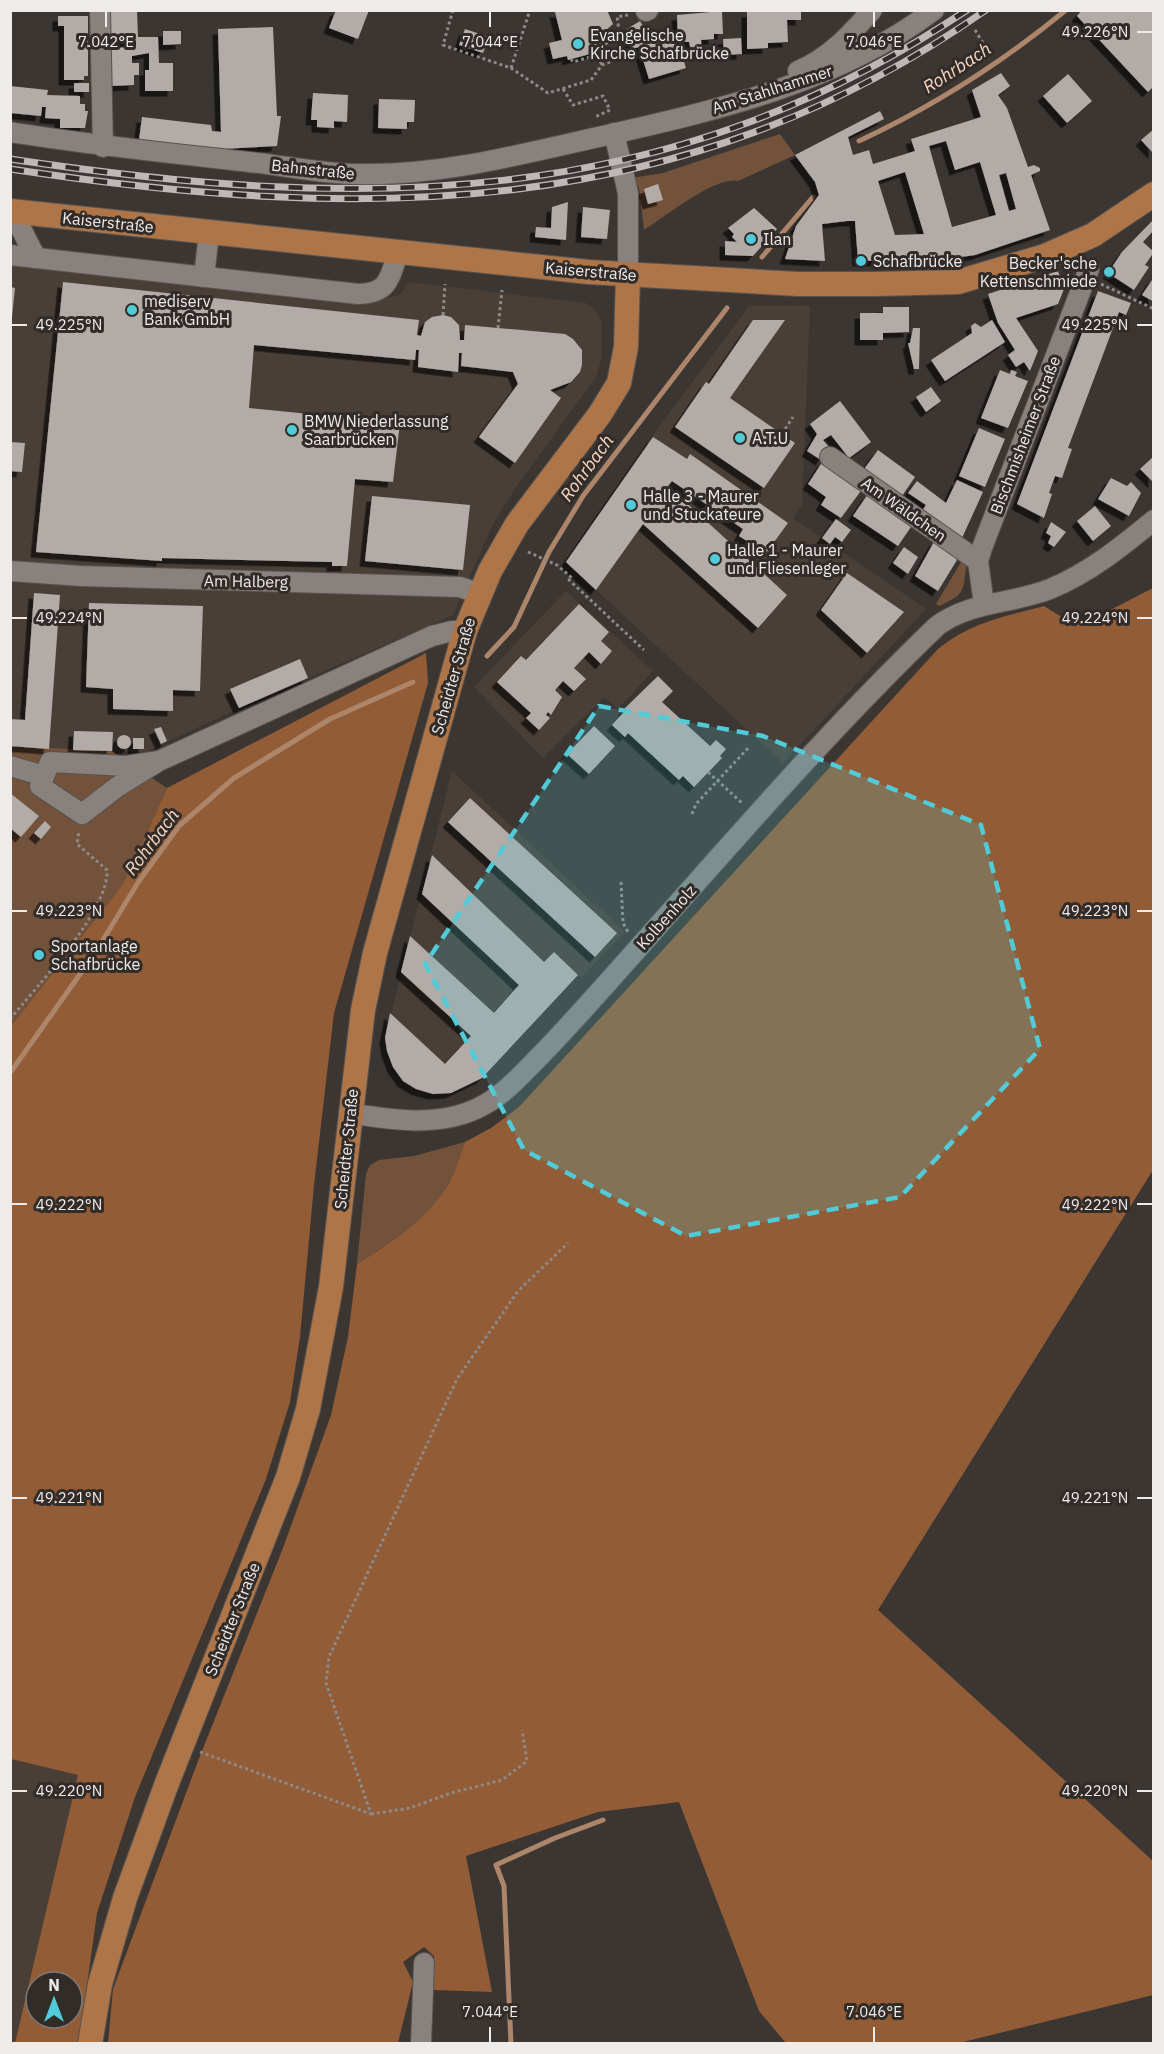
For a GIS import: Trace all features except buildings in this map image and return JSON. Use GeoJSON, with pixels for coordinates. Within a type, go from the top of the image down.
{"type":"FeatureCollection","features":[{"type":"Feature","properties":{"kind":"main road","name":"Kaiserstraße"},"geometry":{"type":"LineString","coordinates":[[11,211],[398,253],[628,275],[798,284],[958,282],[1045,256],[1077,243],[1129,213],[1154,194]]}},
{"type":"Feature","properties":{"kind":"main road","name":"Scheidter Straße"},"geometry":{"type":"LineString","coordinates":[[90,2043],[103,1973],[125,1898],[181,1746],[288,1477],[308,1409],[331,1287],[349,1113],[363,1010],[375,953],[465,631],[480,594],[517,524],[600,414],[619,383],[626,348],[628,275]]}},
{"type":"Feature","properties":{"kind":"street"},"geometry":{"type":"LineString","coordinates":[[100,10],[103,147]]}},
{"type":"Feature","properties":{"kind":"street"},"geometry":{"type":"LineString","coordinates":[[703,111],[724,94],[801,70],[820,60],[842,43],[872,10]]}},
{"type":"Feature","properties":{"kind":"street","name":"Am Stahlhammer"},"geometry":{"type":"LineString","coordinates":[[703,111],[808,80],[851,62],[898,37],[934,10]]}},
{"type":"Feature","properties":{"kind":"street","name":"Bahnstraße"},"geometry":{"type":"LineString","coordinates":[[10,132],[103,147],[367,174],[455,167],[614,134],[703,111]]}},
{"type":"Feature","properties":{"kind":"street"},"geometry":{"type":"LineString","coordinates":[[614,134],[628,193],[628,275]]}},
{"type":"Feature","properties":{"kind":"street"},"geometry":{"type":"LineString","coordinates":[[11,211],[36,258]]}},
{"type":"Feature","properties":{"kind":"street"},"geometry":{"type":"LineString","coordinates":[[204,277],[209,233]]}},
{"type":"Feature","properties":{"kind":"street"},"geometry":{"type":"LineString","coordinates":[[10,255],[372,293],[383,288],[388,282],[398,253]]}},
{"type":"Feature","properties":{"kind":"street","name":"Bischmisheimer Straße"},"geometry":{"type":"LineString","coordinates":[[984,605],[978,561],[1089,269]]}},
{"type":"Feature","properties":{"kind":"street","name":"Am Wäldchen"},"geometry":{"type":"LineString","coordinates":[[830,457],[978,561]]}},
{"type":"Feature","properties":{"kind":"street","name":"Kolbenholz"},"geometry":{"type":"LineString","coordinates":[[349,1113],[416,1121],[441,1119],[459,1116],[482,1106],[506,1091],[572,1023],[824,742],[939,624],[960,611],[1043,591],[1080,574],[1114,552],[1154,520]]}},
{"type":"Feature","properties":{"kind":"street","name":"Am Halberg"},"geometry":{"type":"LineString","coordinates":[[10,571],[81,576],[460,587],[480,594]]}},
{"type":"Feature","properties":{"kind":"street"},"geometry":{"type":"LineString","coordinates":[[159,760],[126,766],[50,762],[40,786],[82,814],[117,787],[159,760],[432,636],[452,631],[465,631]]}},
{"type":"Feature","properties":{"kind":"street"},"geometry":{"type":"LineString","coordinates":[[10,766],[44,776]]}},
{"type":"Feature","properties":{"kind":"street"},"geometry":{"type":"LineString","coordinates":[[421,2043],[424,1963]]}},
{"type":"Feature","properties":{"kind":"path"},"geometry":{"type":"LineString","coordinates":[[453,10],[443,45],[511,68],[548,93],[591,80],[602,65],[615,60],[614,48],[620,27]]}},
{"type":"Feature","properties":{"kind":"path"},"geometry":{"type":"LineString","coordinates":[[511,68],[530,10]]}},
{"type":"Feature","properties":{"kind":"path"},"geometry":{"type":"LineString","coordinates":[[975,30],[983,43]]}},
{"type":"Feature","properties":{"kind":"path"},"geometry":{"type":"LineString","coordinates":[[572,59],[573,62],[597,54],[602,65]]}},
{"type":"Feature","properties":{"kind":"path"},"geometry":{"type":"LineString","coordinates":[[563,89],[573,105],[603,96],[610,110],[593,118]]}},
{"type":"Feature","properties":{"kind":"path"},"geometry":{"type":"LineString","coordinates":[[443,315],[445,284]]}},
{"type":"Feature","properties":{"kind":"path"},"geometry":{"type":"LineString","coordinates":[[1106,286],[1154,309]]}},
{"type":"Feature","properties":{"kind":"path"},"geometry":{"type":"LineString","coordinates":[[498,328],[502,290]]}},
{"type":"Feature","properties":{"kind":"path"},"geometry":{"type":"LineString","coordinates":[[782,434],[793,417]]}},
{"type":"Feature","properties":{"kind":"path"},"geometry":{"type":"LineString","coordinates":[[528,552],[557,565],[572,578],[569,580],[644,650]]}},
{"type":"Feature","properties":{"kind":"path"},"geometry":{"type":"LineString","coordinates":[[692,814],[696,804],[749,747]]}},
{"type":"Feature","properties":{"kind":"path"},"geometry":{"type":"LineString","coordinates":[[708,772],[744,805]]}},
{"type":"Feature","properties":{"kind":"path"},"geometry":{"type":"LineString","coordinates":[[10,1019],[89,920],[107,882],[107,870],[77,844],[82,814]]}},
{"type":"Feature","properties":{"kind":"path"},"geometry":{"type":"LineString","coordinates":[[621,882],[624,928]]}},
{"type":"Feature","properties":{"kind":"path"},"geometry":{"type":"LineString","coordinates":[[371,1814],[326,1683],[329,1657],[458,1378],[518,1291],[568,1243]]}},
{"type":"Feature","properties":{"kind":"path"},"geometry":{"type":"LineString","coordinates":[[181,1746],[371,1814],[410,1808],[451,1793],[502,1780],[527,1761],[522,1730]]}},
{"type":"Feature","properties":{"kind":"highlighted area"},"geometry":{"type":"Polygon","coordinates":[[[599,706],[763,736],[981,825],[1040,1049],[900,1197],[686,1236],[524,1150],[425,964],[599,706]]]}},
{"type":"Feature","properties":{"kind":"shaded area"},"geometry":{"type":"Polygon","coordinates":[[[780,134],[795,155],[738,181],[728,181],[704,191],[644,230],[639,188],[631,178],[663,173],[780,134]]]}},
{"type":"Feature","properties":{"kind":"shaded area"},"geometry":{"type":"Polygon","coordinates":[[[10,263],[376,300],[400,295],[410,282],[586,303],[595,310],[602,323],[601,360],[596,377],[516,487],[493,524],[453,615],[239,708],[146,752],[11,746],[10,263]]]}},
{"type":"Feature","properties":{"kind":"shaded area"},"geometry":{"type":"Polygon","coordinates":[[[749,306],[810,306],[802,505],[793,518],[926,609],[783,763],[566,562],[659,427],[749,306]]]}},
{"type":"Feature","properties":{"kind":"shaded area"},"geometry":{"type":"Polygon","coordinates":[[[963,559],[967,562],[962,590],[955,598],[939,606],[936,604],[963,559]]]}},
{"type":"Feature","properties":{"kind":"shaded area"},"geometry":{"type":"Polygon","coordinates":[[[1153,588],[1153,1170],[878,1610],[1153,1861],[1153,1995],[959,2043],[786,2043],[759,2011],[679,1802],[598,1812],[466,1856],[492,1992],[434,1990],[434,1956],[424,1947],[403,1962],[413,1982],[398,2043],[108,2043],[113,1989],[198,1761],[283,1548],[331,1415],[348,1337],[357,1264],[395,1239],[429,1209],[448,1185],[465,1142],[491,1128],[519,1107],[938,649],[976,626],[1044,606],[1068,621],[1087,622],[1153,588]]]}},
{"type":"Feature","properties":{"kind":"shaded area"},"geometry":{"type":"Polygon","coordinates":[[[566,591],[653,671],[618,709],[604,697],[543,758],[474,687],[566,591]]]}},
{"type":"Feature","properties":{"kind":"shaded area"},"geometry":{"type":"Polygon","coordinates":[[[426,653],[428,683],[334,1013],[314,1185],[300,1337],[290,1402],[266,1479],[135,1797],[97,1913],[84,2007],[84,1970],[32,1970],[78,1775],[11,1759],[11,1026],[123,884],[167,788],[426,653]]]}},
{"type":"Feature","properties":{"kind":"shaded area","name":"Sportanlage Schafbrücke"},"geometry":{"type":"Polygon","coordinates":[[[11,746],[112,751],[167,788],[123,884],[11,1026],[11,746]]]}},
{"type":"Feature","properties":{"kind":"shaded area"},"geometry":{"type":"Polygon","coordinates":[[[452,771],[625,932],[581,978],[578,975],[482,1078],[451,1093],[433,1094],[416,1089],[403,1081],[393,1067],[385,1038],[452,771]]]}},
{"type":"Feature","properties":{"kind":"shaded area"},"geometry":{"type":"Polygon","coordinates":[[[465,1142],[448,1185],[439,1198],[395,1239],[357,1264],[366,1174],[370,1165],[379,1160],[414,1156],[465,1142]]]}},
{"type":"Feature","properties":{"kind":"shaded area"},"geometry":{"type":"Polygon","coordinates":[[[11,1759],[78,1775],[32,1970],[24,1970],[24,2005],[15,2043],[11,2044],[11,1759]]]}},
{"type":"Feature","properties":{"kind":"shaded area"},"geometry":{"type":"Polygon","coordinates":[[[24,2005],[24,2030],[81,2030],[79,2043],[15,2043],[24,2005]]]}},
{"type":"Feature","properties":{"kind":"waterway","name":"Rohrbach"},"geometry":{"type":"LineString","coordinates":[[859,141],[967,82],[1066,10]]}},
{"type":"Feature","properties":{"kind":"waterway","name":"Rohrbach"},"geometry":{"type":"LineString","coordinates":[[762,257],[813,197]]}},
{"type":"Feature","properties":{"kind":"waterway","name":"Rohrbach"},"geometry":{"type":"LineString","coordinates":[[487,656],[514,627],[549,552],[583,496],[727,308]]}},
{"type":"Feature","properties":{"kind":"waterway","name":"Rohrbach"},"geometry":{"type":"LineString","coordinates":[[10,1073],[95,953],[139,881],[179,826],[234,778],[330,719],[413,682]]}},
{"type":"Feature","properties":{"kind":"waterway"},"geometry":{"type":"LineString","coordinates":[[511,2044],[504,1886],[496,1865],[555,1838],[603,1820]]}},
{"type":"Feature","properties":{"kind":"railway"},"geometry":{"type":"LineString","coordinates":[[10,159],[139,176],[264,186],[386,188],[505,180],[622,160],[738,126],[853,77],[967,10]]}},
{"type":"Feature","properties":{"kind":"railway"},"geometry":{"type":"LineString","coordinates":[[10,169],[141,186],[269,196],[394,198],[516,189],[636,168],[754,132],[871,80],[986,10]]}},
{"type":"Feature","properties":{"kind":"place","name":"Evangelische Kirche Schafbrücke"},"geometry":{"type":"Point","coordinates":[578,44]}},
{"type":"Feature","properties":{"kind":"place","name":"Ilan"},"geometry":{"type":"Point","coordinates":[751,239]}},
{"type":"Feature","properties":{"kind":"place","name":"Schafbrücke"},"geometry":{"type":"Point","coordinates":[861,261]}},
{"type":"Feature","properties":{"kind":"place","name":"Becker'sche Kettenschmiede"},"geometry":{"type":"Point","coordinates":[1109,272]}},
{"type":"Feature","properties":{"kind":"place","name":"mediserv Bank GmbH"},"geometry":{"type":"Point","coordinates":[132,310]}},
{"type":"Feature","properties":{"kind":"place","name":"BMW Niederlassung Saarbrücken"},"geometry":{"type":"Point","coordinates":[292,430]}},
{"type":"Feature","properties":{"kind":"place","name":"A.T.U"},"geometry":{"type":"Point","coordinates":[740,438]}},
{"type":"Feature","properties":{"kind":"place","name":"Halle 3 - Maurer und Stuckateure"},"geometry":{"type":"Point","coordinates":[631,505]}},
{"type":"Feature","properties":{"kind":"place","name":"Halle 1 - Maurer und Fliesenleger"},"geometry":{"type":"Point","coordinates":[715,559]}},
{"type":"Feature","properties":{"kind":"place","name":"Sportanlage Schafbrücke"},"geometry":{"type":"Point","coordinates":[39,955]}}]}
